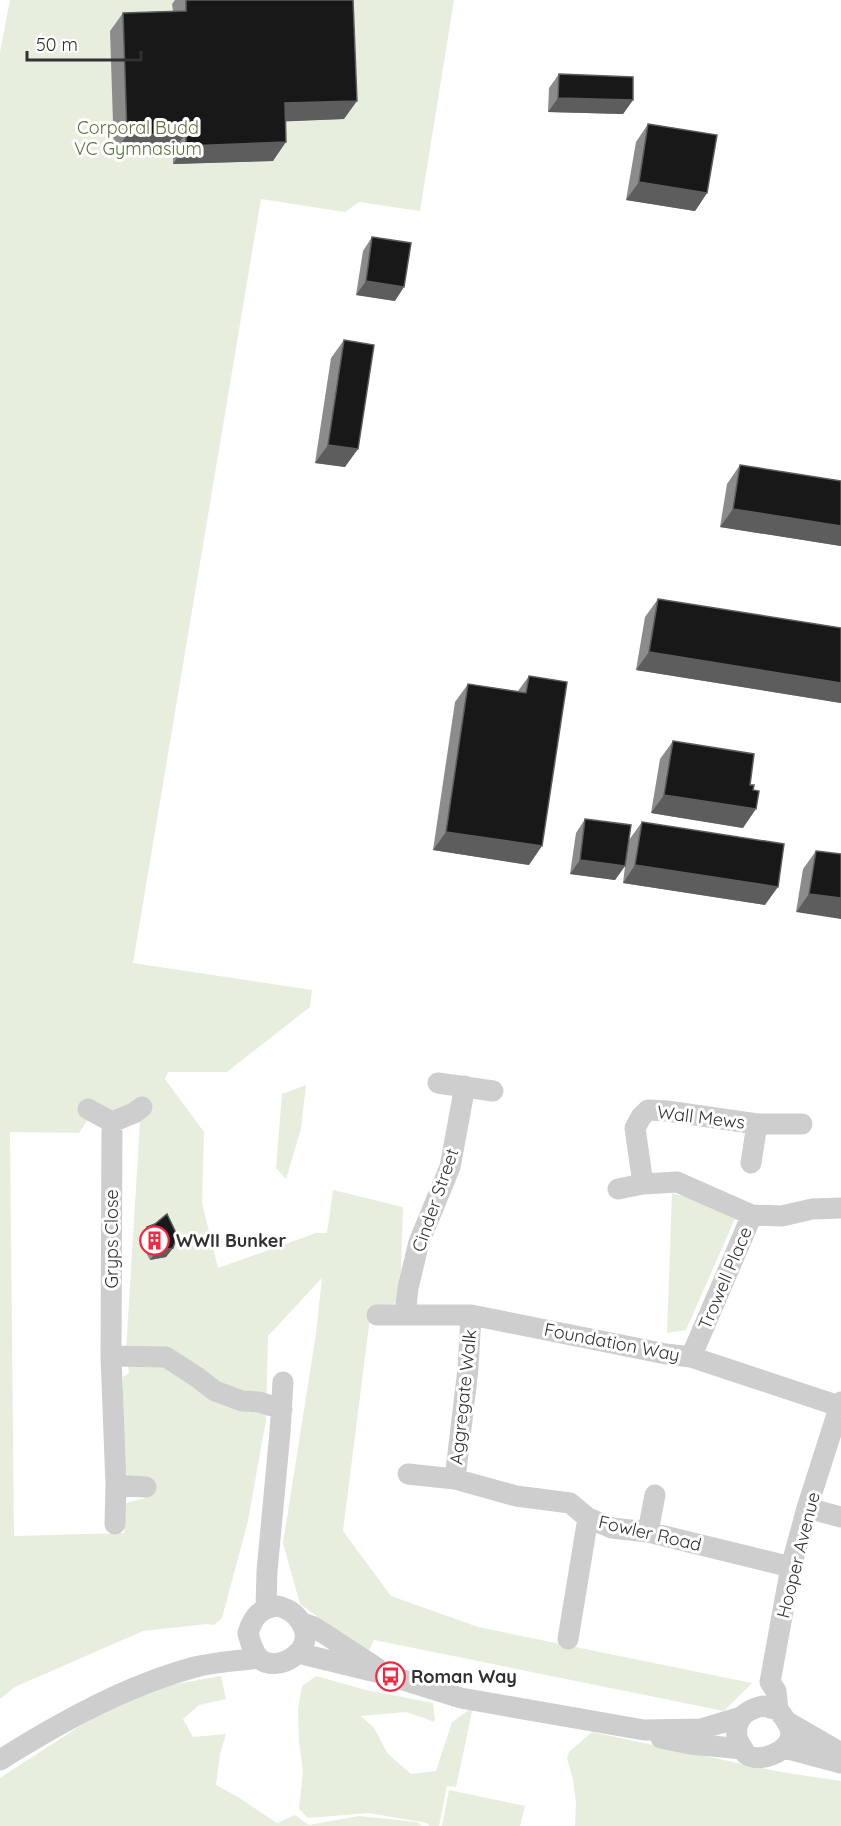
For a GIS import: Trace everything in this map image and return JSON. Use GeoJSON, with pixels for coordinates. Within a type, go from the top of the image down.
{"type":"FeatureCollection","features":[{"type":"Feature","properties":{"kind":"street"},"geometry":{"type":"LineString","coordinates":[[438,1083],[493,1091]]}},
{"type":"Feature","properties":{"kind":"street","name":"Cinder Street"},"geometry":{"type":"LineString","coordinates":[[405,1315],[408,1288],[419,1242],[450,1167],[465,1086]]}},
{"type":"Feature","properties":{"kind":"street"},"geometry":{"type":"LineString","coordinates":[[88,1109],[112,1122],[142,1107]]}},
{"type":"Feature","properties":{"kind":"street","name":"Wall Mews"},"geometry":{"type":"LineString","coordinates":[[643,1184],[635,1128],[648,1110],[757,1124],[751,1163]]}},
{"type":"Feature","properties":{"kind":"street","name":"Gryps Close"},"geometry":{"type":"LineString","coordinates":[[112,1122],[111,1356],[116,1485],[115,1524]]}},
{"type":"Feature","properties":{"kind":"street"},"geometry":{"type":"LineString","coordinates":[[757,1124],[802,1124]]}},
{"type":"Feature","properties":{"kind":"street"},"geometry":{"type":"LineString","coordinates":[[618,1189],[643,1184],[677,1182],[752,1215]]}},
{"type":"Feature","properties":{"kind":"street","name":"Trowell Place"},"geometry":{"type":"LineString","coordinates":[[691,1357],[752,1215],[782,1216],[812,1209],[841,1208]]}},
{"type":"Feature","properties":{"kind":"street","name":"Foundation Way"},"geometry":{"type":"LineString","coordinates":[[377,1315],[471,1315],[691,1357],[840,1404]]}},
{"type":"Feature","properties":{"kind":"street","name":"Aggregate Walk"},"geometry":{"type":"LineString","coordinates":[[455,1479],[468,1369],[471,1315]]}},
{"type":"Feature","properties":{"kind":"street"},"geometry":{"type":"LineString","coordinates":[[111,1356],[166,1357],[215,1391],[242,1401],[259,1402],[282,1409]]}},
{"type":"Feature","properties":{"kind":"street"},"geometry":{"type":"LineString","coordinates":[[266,1607],[269,1538],[276,1486],[283,1382]]}},
{"type":"Feature","properties":{"kind":"street","name":"Hooper Avenue"},"geometry":{"type":"LineString","coordinates":[[782,1715],[776,1691],[770,1682],[791,1567],[840,1404]]}},
{"type":"Feature","properties":{"kind":"street","name":"Fowler Road"},"geometry":{"type":"LineString","coordinates":[[408,1474],[455,1479],[516,1496],[570,1503],[588,1518],[612,1528],[648,1532],[791,1567]]}},
{"type":"Feature","properties":{"kind":"street"},"geometry":{"type":"LineString","coordinates":[[116,1485],[146,1487]]}},
{"type":"Feature","properties":{"kind":"street"},"geometry":{"type":"LineString","coordinates":[[648,1532],[654,1495]]}},
{"type":"Feature","properties":{"kind":"street"},"geometry":{"type":"LineString","coordinates":[[807,1508],[841,1517]]}},
{"type":"Feature","properties":{"kind":"street"},"geometry":{"type":"LineString","coordinates":[[568,1639],[588,1518]]}},
{"type":"Feature","properties":{"kind":"street"},"geometry":{"type":"LineString","coordinates":[[0,1760],[46,1732],[122,1693],[158,1678],[197,1666],[258,1658],[266,1662],[289,1660],[300,1651],[306,1634],[302,1623],[294,1614],[283,1607],[266,1607],[257,1615],[249,1629],[249,1636],[258,1658]]}},
{"type":"Feature","properties":{"kind":"street"},"geometry":{"type":"LineString","coordinates":[[302,1623],[314,1627],[362,1657],[384,1674]]}},
{"type":"Feature","properties":{"kind":"street"},"geometry":{"type":"LineString","coordinates":[[197,1666],[249,1636]]}},
{"type":"Feature","properties":{"kind":"street"},"geometry":{"type":"LineString","coordinates":[[300,1651],[306,1655],[384,1674],[461,1698],[644,1730],[701,1729],[763,1706],[782,1715],[841,1753]]}},
{"type":"Feature","properties":{"kind":"street"},"geometry":{"type":"LineString","coordinates":[[770,1682],[760,1688],[745,1714],[738,1720],[736,1738],[746,1754],[765,1756],[784,1748],[791,1734],[782,1715]]}},
{"type":"Feature","properties":{"kind":"street"},"geometry":{"type":"LineString","coordinates":[[644,1730],[653,1736],[690,1744],[743,1749]]}},
{"type":"Feature","properties":{"kind":"street"},"geometry":{"type":"LineString","coordinates":[[784,1748],[841,1763]]}},
{"type":"Feature","properties":{"kind":"green space","name":"Corporal Budd VC Gymnasium"},"geometry":{"type":"Polygon","coordinates":[[[10,0],[454,0],[420,211],[359,202],[345,212],[261,199],[133,963],[312,990],[310,1007],[227,1072],[168,1072],[165,1079],[204,1132],[202,1203],[218,1268],[316,1233],[327,1233],[333,1190],[403,1207],[400,1302],[371,1310],[343,1531],[391,1596],[478,1627],[752,1683],[724,1711],[374,1640],[368,1653],[300,1604],[283,1543],[316,1334],[322,1278],[268,1336],[266,1420],[248,1521],[222,1618],[214,1625],[143,1631],[15,1687],[0,1699],[0,52],[10,0]],[[141,1106],[125,1117],[94,1110],[79,1133],[10,1132],[14,1536],[124,1533],[126,1503],[145,1498],[143,1485],[132,1482],[123,1468],[123,1377],[129,1373],[126,1350],[141,1106]]]}},
{"type":"Feature","properties":{"kind":"green space"},"geometry":{"type":"Polygon","coordinates":[[[306,1085],[301,1129],[286,1179],[276,1168],[282,1094],[306,1085]]]}},
{"type":"Feature","properties":{"kind":"green space"},"geometry":{"type":"Polygon","coordinates":[[[672,1193],[738,1212],[686,1330],[667,1333],[672,1193]]]}},
{"type":"Feature","properties":{"kind":"green space"},"geometry":{"type":"Polygon","coordinates":[[[221,1676],[226,1699],[199,1705],[183,1719],[193,1737],[226,1734],[220,1754],[216,1785],[277,1823],[295,1815],[309,1825],[359,1816],[417,1822],[422,1826],[0,1826],[0,1778],[95,1716],[159,1687],[221,1676]]]}},
{"type":"Feature","properties":{"kind":"green space"},"geometry":{"type":"Polygon","coordinates":[[[316,1676],[366,1690],[433,1703],[435,1722],[406,1712],[361,1716],[374,1728],[388,1754],[411,1774],[436,1771],[452,1722],[473,1707],[456,1787],[447,1786],[439,1826],[429,1826],[427,1823],[368,1813],[308,1818],[299,1809],[303,1771],[298,1709],[302,1686],[316,1676]]]}},
{"type":"Feature","properties":{"kind":"green space"},"geometry":{"type":"Polygon","coordinates":[[[592,1732],[781,1772],[841,1781],[841,1826],[575,1826],[576,1804],[573,1779],[567,1759],[569,1752],[592,1732]]]}},
{"type":"Feature","properties":{"kind":"green space"},"geometry":{"type":"Polygon","coordinates":[[[449,1790],[525,1806],[520,1826],[442,1826],[449,1790]]]}},
{"type":"Feature","properties":{"kind":"building","name":"Corporal Budd VC Gymnasium"},"geometry":{"type":"Polygon","coordinates":[[[186,0],[353,0],[357,101],[285,103],[286,142],[186,146],[186,133],[127,135],[123,13],[186,11],[186,0]]]}},
{"type":"Feature","properties":{"kind":"building"},"geometry":{"type":"Polygon","coordinates":[[[559,74],[633,77],[633,100],[558,98],[559,74]]]}},
{"type":"Feature","properties":{"kind":"building"},"geometry":{"type":"Polygon","coordinates":[[[648,124],[717,135],[707,193],[639,182],[648,124]]]}},
{"type":"Feature","properties":{"kind":"building"},"geometry":{"type":"Polygon","coordinates":[[[372,237],[411,243],[404,287],[366,281],[372,237]]]}},
{"type":"Feature","properties":{"kind":"building"},"geometry":{"type":"Polygon","coordinates":[[[344,340],[374,345],[358,449],[328,445],[344,340]]]}},
{"type":"Feature","properties":{"kind":"building"},"geometry":{"type":"Polygon","coordinates":[[[740,465],[841,481],[841,526],[733,509],[740,465]]]}},
{"type":"Feature","properties":{"kind":"building"},"geometry":{"type":"Polygon","coordinates":[[[658,599],[841,628],[841,683],[649,652],[658,599]]]}},
{"type":"Feature","properties":{"kind":"building"},"geometry":{"type":"Polygon","coordinates":[[[529,676],[567,682],[542,846],[446,832],[468,684],[526,693],[529,676]]]}},
{"type":"Feature","properties":{"kind":"building"},"geometry":{"type":"Polygon","coordinates":[[[673,741],[754,754],[750,785],[754,785],[753,790],[759,791],[756,809],[664,795],[673,741]]]}},
{"type":"Feature","properties":{"kind":"building"},"geometry":{"type":"Polygon","coordinates":[[[585,819],[631,825],[625,866],[580,860],[585,819]]]}},
{"type":"Feature","properties":{"kind":"building"},"geometry":{"type":"Polygon","coordinates":[[[642,822],[784,844],[778,887],[635,865],[642,822]]]}},
{"type":"Feature","properties":{"kind":"building"},"geometry":{"type":"Polygon","coordinates":[[[816,851],[841,854],[841,898],[809,894],[816,851]]]}},
{"type":"Feature","properties":{"kind":"building"},"geometry":{"type":"Polygon","coordinates":[[[167,1214],[177,1235],[173,1248],[157,1251],[148,1236],[147,1227],[155,1224],[167,1214]]]}},
{"type":"Feature","properties":{"kind":"place","name":"WWII Bunker"},"geometry":{"type":"Point","coordinates":[155,1240]}},
{"type":"Feature","properties":{"kind":"place","name":"Roman Way"},"geometry":{"type":"Point","coordinates":[390,1676]}}]}
